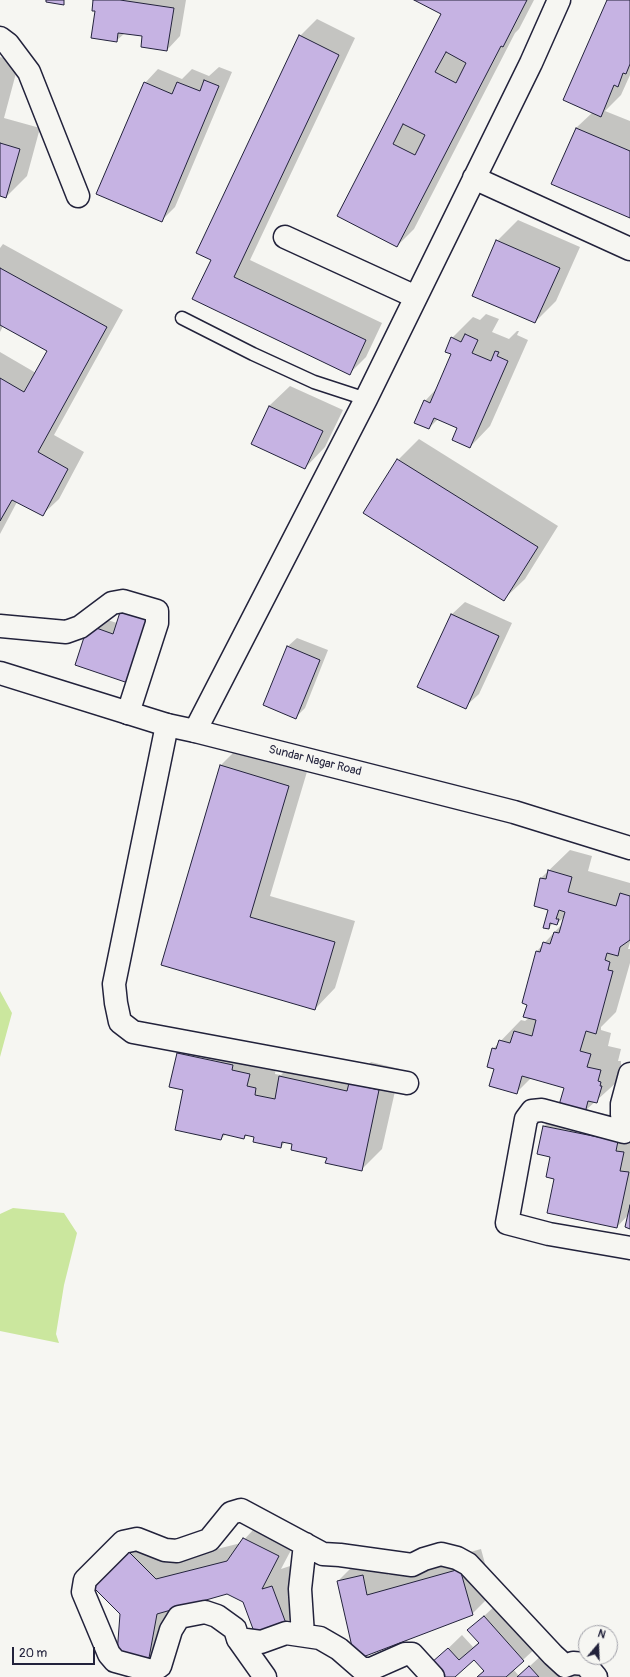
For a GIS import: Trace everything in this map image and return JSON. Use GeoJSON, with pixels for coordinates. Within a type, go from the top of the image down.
{"type":"FeatureCollection","features":[{"type":"Feature","properties":{"kind":"street"},"geometry":{"type":"LineString","coordinates":[[195,731],[366,399],[531,63],[559,0]]}},
{"type":"Feature","properties":{"kind":"street"},"geometry":{"type":"LineString","coordinates":[[0,38],[8,44],[29,72],[78,196]]}},
{"type":"Feature","properties":{"kind":"street"},"geometry":{"type":"LineString","coordinates":[[474,178],[630,250]]}},
{"type":"Feature","properties":{"kind":"street"},"geometry":{"type":"LineString","coordinates":[[285,237],[416,297]]}},
{"type":"Feature","properties":{"kind":"street"},"geometry":{"type":"LineString","coordinates":[[0,626],[66,632],[80,627],[112,603],[123,601],[156,611],[157,623],[128,713]]}},
{"type":"Feature","properties":{"kind":"street","name":"Sundar Nagar Road"},"geometry":{"type":"LineString","coordinates":[[0,673],[166,725],[195,731],[514,812],[630,848]]}},
{"type":"Feature","properties":{"kind":"street"},"geometry":{"type":"LineString","coordinates":[[166,725],[114,984],[120,1022],[133,1032],[407,1082]]}},
{"type":"Feature","properties":{"kind":"street"},"geometry":{"type":"LineString","coordinates":[[630,1074],[622,1104],[622,1115],[629,1124],[624,1132],[542,1110],[532,1111],[526,1119],[507,1223],[549,1234],[630,1248]]}},
{"type":"Feature","properties":{"kind":"street"},"geometry":{"type":"LineString","coordinates":[[265,1677],[238,1639],[235,1629],[217,1616],[205,1612],[179,1617],[171,1630],[160,1666],[152,1671],[115,1661],[109,1654],[83,1592],[85,1580],[123,1542],[136,1539],[165,1550],[177,1551],[209,1540],[231,1513],[241,1510],[323,1554],[412,1565],[424,1559],[441,1554],[457,1558],[468,1564],[565,1666],[573,1663],[584,1664],[596,1677]]}},
{"type":"Feature","properties":{"kind":"street"},"geometry":{"type":"LineString","coordinates":[[303,1635],[300,1589],[305,1544]]}},
{"type":"Feature","properties":{"kind":"street"},"geometry":{"type":"LineString","coordinates":[[238,1639],[261,1642],[286,1633],[320,1638],[339,1649],[362,1669],[371,1669],[405,1654],[412,1654],[433,1677]]}},
{"type":"Feature","properties":{"kind":"lane"},"geometry":{"type":"LineString","coordinates":[[182,318],[253,354],[314,382],[366,399]]}},
{"type":"Feature","properties":{"kind":"green space"},"geometry":{"type":"Polygon","coordinates":[[[0,991],[12,1013],[0,1057],[0,991]]]}},
{"type":"Feature","properties":{"kind":"green space"},"geometry":{"type":"Polygon","coordinates":[[[13,1208],[64,1213],[77,1233],[64,1285],[56,1334],[59,1343],[0,1331],[0,1214],[13,1208]]]}},
{"type":"Feature","properties":{"kind":"building"},"geometry":{"type":"Polygon","coordinates":[[[46,0],[64,0],[64,5],[46,2],[46,0]]]}},
{"type":"Feature","properties":{"kind":"building"},"geometry":{"type":"Polygon","coordinates":[[[93,0],[120,0],[174,8],[167,51],[141,47],[142,36],[118,33],[117,42],[91,38],[95,11],[92,11],[93,0]]]}},
{"type":"Feature","properties":{"kind":"building"},"geometry":{"type":"Polygon","coordinates":[[[414,0],[527,0],[503,47],[501,46],[397,247],[337,216],[441,14],[414,0]],[[446,52],[435,72],[456,83],[466,63],[446,52]],[[403,124],[393,144],[415,155],[425,135],[403,124]]]}},
{"type":"Feature","properties":{"kind":"building"},"geometry":{"type":"Polygon","coordinates":[[[607,0],[630,0],[630,64],[626,74],[623,73],[618,87],[614,85],[601,117],[563,100],[607,0]]]}},
{"type":"Feature","properties":{"kind":"building"},"geometry":{"type":"Polygon","coordinates":[[[299,35],[339,55],[234,277],[366,340],[350,375],[192,299],[211,260],[196,253],[299,35]]]}},
{"type":"Feature","properties":{"kind":"building"},"geometry":{"type":"Polygon","coordinates":[[[204,80],[219,86],[162,222],[96,194],[144,82],[172,94],[177,82],[200,91],[204,80]]]}},
{"type":"Feature","properties":{"kind":"building"},"geometry":{"type":"Polygon","coordinates":[[[576,128],[630,151],[630,218],[551,184],[576,128]]]}},
{"type":"Feature","properties":{"kind":"building"},"geometry":{"type":"Polygon","coordinates":[[[0,143],[20,149],[6,198],[0,196],[0,143]]]}},
{"type":"Feature","properties":{"kind":"building"},"geometry":{"type":"Polygon","coordinates":[[[496,240],[560,268],[535,323],[472,296],[496,240]]]}},
{"type":"Feature","properties":{"kind":"building"},"geometry":{"type":"Polygon","coordinates":[[[0,268],[107,327],[38,452],[68,469],[43,516],[12,500],[0,521],[0,378],[24,392],[47,351],[0,325],[0,268]]]}},
{"type":"Feature","properties":{"kind":"building"},"geometry":{"type":"Polygon","coordinates":[[[465,334],[478,340],[472,353],[491,361],[495,351],[499,352],[497,356],[508,361],[470,448],[452,440],[457,428],[434,418],[429,429],[414,423],[424,400],[430,403],[451,354],[445,352],[451,337],[461,342],[465,334]]]}},
{"type":"Feature","properties":{"kind":"building"},"geometry":{"type":"Polygon","coordinates":[[[269,406],[323,431],[305,469],[251,444],[269,406]]]}},
{"type":"Feature","properties":{"kind":"building"},"geometry":{"type":"Polygon","coordinates":[[[397,459],[538,547],[504,601],[363,513],[397,459]]]}},
{"type":"Feature","properties":{"kind":"building"},"geometry":{"type":"Polygon","coordinates":[[[121,609],[153,620],[131,684],[75,665],[88,625],[113,634],[121,609]]]}},
{"type":"Feature","properties":{"kind":"building"},"geometry":{"type":"Polygon","coordinates":[[[451,614],[499,636],[466,709],[417,687],[451,614]]]}},
{"type":"Feature","properties":{"kind":"building"},"geometry":{"type":"Polygon","coordinates":[[[287,646],[320,660],[296,719],[263,705],[287,646]]]}},
{"type":"Feature","properties":{"kind":"building"},"geometry":{"type":"Polygon","coordinates":[[[220,765],[289,786],[250,917],[335,942],[315,1010],[161,965],[220,765]]]}},
{"type":"Feature","properties":{"kind":"building"},"geometry":{"type":"Polygon","coordinates":[[[548,870],[572,877],[568,892],[616,906],[620,893],[630,896],[630,940],[620,947],[618,956],[607,953],[605,960],[610,962],[608,970],[613,971],[596,1034],[586,1031],[580,1051],[591,1054],[587,1067],[601,1070],[598,1081],[601,1082],[600,1086],[602,1086],[597,1103],[588,1101],[585,1113],[559,1105],[564,1088],[522,1076],[517,1094],[489,1086],[494,1069],[487,1067],[492,1048],[496,1049],[499,1040],[510,1043],[514,1031],[532,1036],[536,1020],[523,1017],[527,1005],[522,1003],[536,951],[540,952],[543,942],[550,944],[554,932],[559,933],[565,912],[559,910],[556,919],[559,919],[557,925],[550,923],[549,929],[543,928],[548,910],[534,906],[540,878],[546,879],[548,870]]]}},
{"type":"Feature","properties":{"kind":"building"},"geometry":{"type":"Polygon","coordinates":[[[177,1053],[233,1065],[232,1070],[250,1074],[247,1086],[256,1088],[255,1095],[275,1099],[279,1076],[347,1091],[349,1083],[379,1090],[362,1171],[325,1163],[327,1158],[291,1150],[292,1144],[282,1142],[281,1148],[253,1142],[254,1137],[245,1135],[244,1139],[223,1134],[221,1140],[175,1130],[183,1090],[169,1087],[177,1053]]]}},
{"type":"Feature","properties":{"kind":"building"},"geometry":{"type":"Polygon","coordinates":[[[543,1126],[618,1141],[616,1151],[624,1152],[620,1171],[629,1172],[617,1228],[547,1213],[554,1179],[546,1177],[550,1157],[537,1154],[543,1126]]]}},
{"type":"Feature","properties":{"kind":"building"},"geometry":{"type":"Polygon","coordinates":[[[630,1205],[630,1229],[625,1227],[630,1205]]]}},
{"type":"Feature","properties":{"kind":"building"},"geometry":{"type":"Polygon","coordinates":[[[243,1538],[279,1556],[262,1589],[272,1586],[287,1626],[256,1637],[243,1602],[227,1594],[157,1614],[149,1658],[117,1654],[120,1614],[93,1587],[128,1551],[156,1579],[227,1561],[243,1538]]]}},
{"type":"Feature","properties":{"kind":"building"},"geometry":{"type":"Polygon","coordinates":[[[460,1569],[473,1615],[355,1660],[337,1581],[363,1575],[367,1595],[460,1569]]]}},
{"type":"Feature","properties":{"kind":"building"},"geometry":{"type":"Polygon","coordinates":[[[484,1616],[524,1661],[506,1677],[477,1677],[484,1671],[474,1660],[455,1677],[444,1677],[431,1663],[448,1648],[459,1660],[479,1643],[467,1630],[484,1616]]]}},
{"type":"Feature","properties":{"kind":"building"},"geometry":{"type":"Polygon","coordinates":[[[529,1666],[539,1677],[517,1677],[529,1666]]]}}]}
